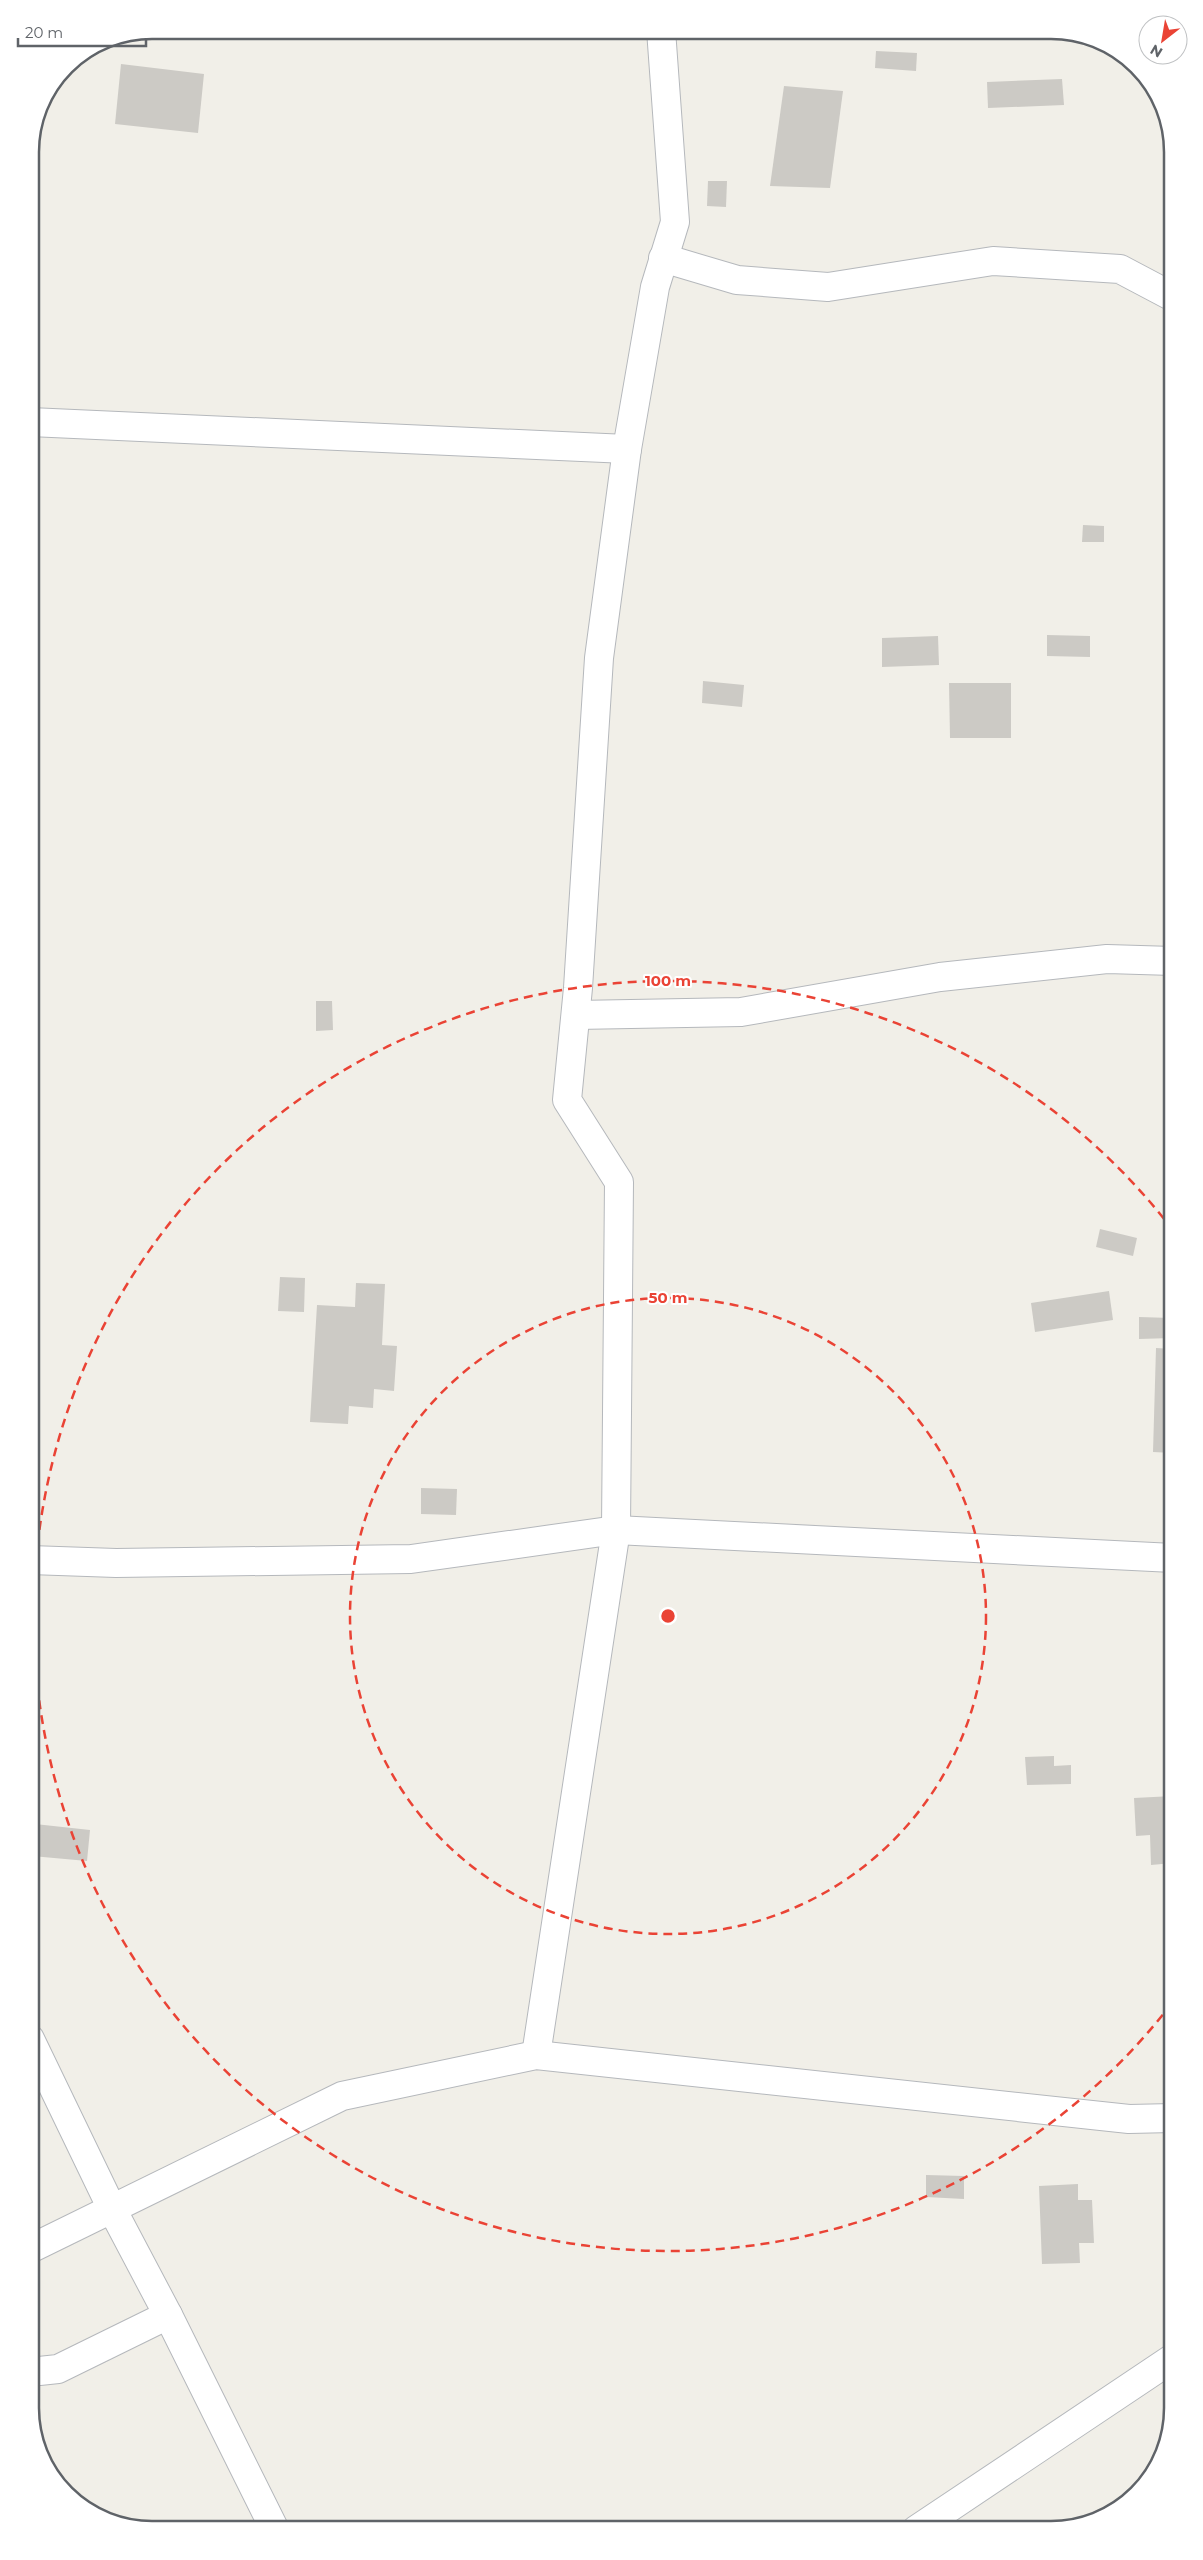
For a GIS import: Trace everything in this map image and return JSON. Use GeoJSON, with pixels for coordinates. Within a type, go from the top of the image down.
{"type":"FeatureCollection","features":[{"type":"Feature","properties":{"kind":"street"},"geometry":{"type":"LineString","coordinates":[[536,2054],[616,1530],[619,1182],[567,1100],[576,1015],[599,658],[627,448],[654,286],[675,222],[662,39]]}},
{"type":"Feature","properties":{"kind":"street"},"geometry":{"type":"LineString","coordinates":[[664,258],[737,280],[828,287],[993,261],[1120,269],[1164,292]]}},
{"type":"Feature","properties":{"kind":"street"},"geometry":{"type":"LineString","coordinates":[[39,422],[627,448]]}},
{"type":"Feature","properties":{"kind":"street"},"geometry":{"type":"LineString","coordinates":[[576,1015],[741,1012],[940,977],[1107,959],[1164,961]]}},
{"type":"Feature","properties":{"kind":"street"},"geometry":{"type":"LineString","coordinates":[[39,1560],[116,1563],[410,1559],[616,1530],[1164,1558]]}},
{"type":"Feature","properties":{"kind":"street"},"geometry":{"type":"LineString","coordinates":[[39,2244],[342,2096],[536,2054],[1129,2119],[1164,2118]]}},
{"type":"Feature","properties":{"kind":"street"},"geometry":{"type":"LineString","coordinates":[[39,2058],[111,2208],[168,2315],[271,2521]]}},
{"type":"Feature","properties":{"kind":"street"},"geometry":{"type":"LineString","coordinates":[[39,2371],[58,2369],[168,2315]]}},
{"type":"Feature","properties":{"kind":"street"},"geometry":{"type":"LineString","coordinates":[[929,2521],[1164,2364]]}},
{"type":"Feature","properties":{"kind":"building"},"geometry":{"type":"Polygon","coordinates":[[[876,51],[917,53],[916,71],[875,68],[876,51]]]}},
{"type":"Feature","properties":{"kind":"building"},"geometry":{"type":"Polygon","coordinates":[[[121,64],[204,74],[198,133],[115,124],[121,64]]]}},
{"type":"Feature","properties":{"kind":"building"},"geometry":{"type":"Polygon","coordinates":[[[1062,79],[1064,105],[988,108],[987,82],[1062,79]]]}},
{"type":"Feature","properties":{"kind":"building"},"geometry":{"type":"Polygon","coordinates":[[[784,86],[843,91],[830,188],[770,186],[784,86]]]}},
{"type":"Feature","properties":{"kind":"building"},"geometry":{"type":"Polygon","coordinates":[[[708,181],[727,181],[726,207],[707,206],[708,181]]]}},
{"type":"Feature","properties":{"kind":"building"},"geometry":{"type":"Polygon","coordinates":[[[1083,525],[1104,526],[1104,542],[1082,542],[1083,525]]]}},
{"type":"Feature","properties":{"kind":"building"},"geometry":{"type":"Polygon","coordinates":[[[1047,635],[1090,636],[1090,657],[1047,656],[1047,635]]]}},
{"type":"Feature","properties":{"kind":"building"},"geometry":{"type":"Polygon","coordinates":[[[938,636],[939,665],[882,667],[882,638],[938,636]]]}},
{"type":"Feature","properties":{"kind":"building"},"geometry":{"type":"Polygon","coordinates":[[[703,681],[744,685],[742,707],[702,703],[703,681]]]}},
{"type":"Feature","properties":{"kind":"building"},"geometry":{"type":"Polygon","coordinates":[[[949,683],[1011,683],[1011,738],[950,738],[949,683]]]}},
{"type":"Feature","properties":{"kind":"building"},"geometry":{"type":"Polygon","coordinates":[[[316,1001],[332,1001],[333,1030],[316,1031],[316,1001]]]}},
{"type":"Feature","properties":{"kind":"building"},"geometry":{"type":"Polygon","coordinates":[[[1100,1229],[1137,1238],[1133,1256],[1096,1247],[1100,1229]]]}},
{"type":"Feature","properties":{"kind":"building"},"geometry":{"type":"Polygon","coordinates":[[[280,1277],[305,1278],[304,1312],[278,1311],[280,1277]]]}},
{"type":"Feature","properties":{"kind":"building"},"geometry":{"type":"Polygon","coordinates":[[[356,1283],[385,1284],[382,1345],[397,1346],[394,1391],[374,1389],[373,1408],[349,1406],[348,1424],[310,1422],[317,1305],[355,1307],[356,1283]]]}},
{"type":"Feature","properties":{"kind":"building"},"geometry":{"type":"Polygon","coordinates":[[[1109,1291],[1113,1320],[1035,1332],[1031,1303],[1109,1291]]]}},
{"type":"Feature","properties":{"kind":"building"},"geometry":{"type":"Polygon","coordinates":[[[1139,1317],[1164,1318],[1164,1338],[1139,1339],[1139,1317]]]}},
{"type":"Feature","properties":{"kind":"building"},"geometry":{"type":"Polygon","coordinates":[[[1156,1348],[1164,1348],[1164,1453],[1153,1452],[1156,1348]]]}},
{"type":"Feature","properties":{"kind":"building"},"geometry":{"type":"Polygon","coordinates":[[[421,1488],[457,1489],[456,1515],[421,1514],[421,1488]]]}},
{"type":"Feature","properties":{"kind":"building"},"geometry":{"type":"Polygon","coordinates":[[[1054,1756],[1054,1766],[1071,1765],[1071,1784],[1027,1785],[1025,1757],[1054,1756]]]}},
{"type":"Feature","properties":{"kind":"building"},"geometry":{"type":"Polygon","coordinates":[[[1164,1796],[1164,1864],[1151,1865],[1150,1835],[1136,1836],[1134,1798],[1164,1796]]]}},
{"type":"Feature","properties":{"kind":"building"},"geometry":{"type":"Polygon","coordinates":[[[39,1824],[90,1830],[87,1861],[39,1857],[39,1824]]]}},
{"type":"Feature","properties":{"kind":"building"},"geometry":{"type":"Polygon","coordinates":[[[926,2175],[964,2176],[964,2199],[926,2197],[926,2175]]]}},
{"type":"Feature","properties":{"kind":"building"},"geometry":{"type":"Polygon","coordinates":[[[1078,2184],[1078,2200],[1092,2200],[1094,2243],[1079,2243],[1080,2263],[1042,2264],[1039,2186],[1078,2184]]]}}]}
